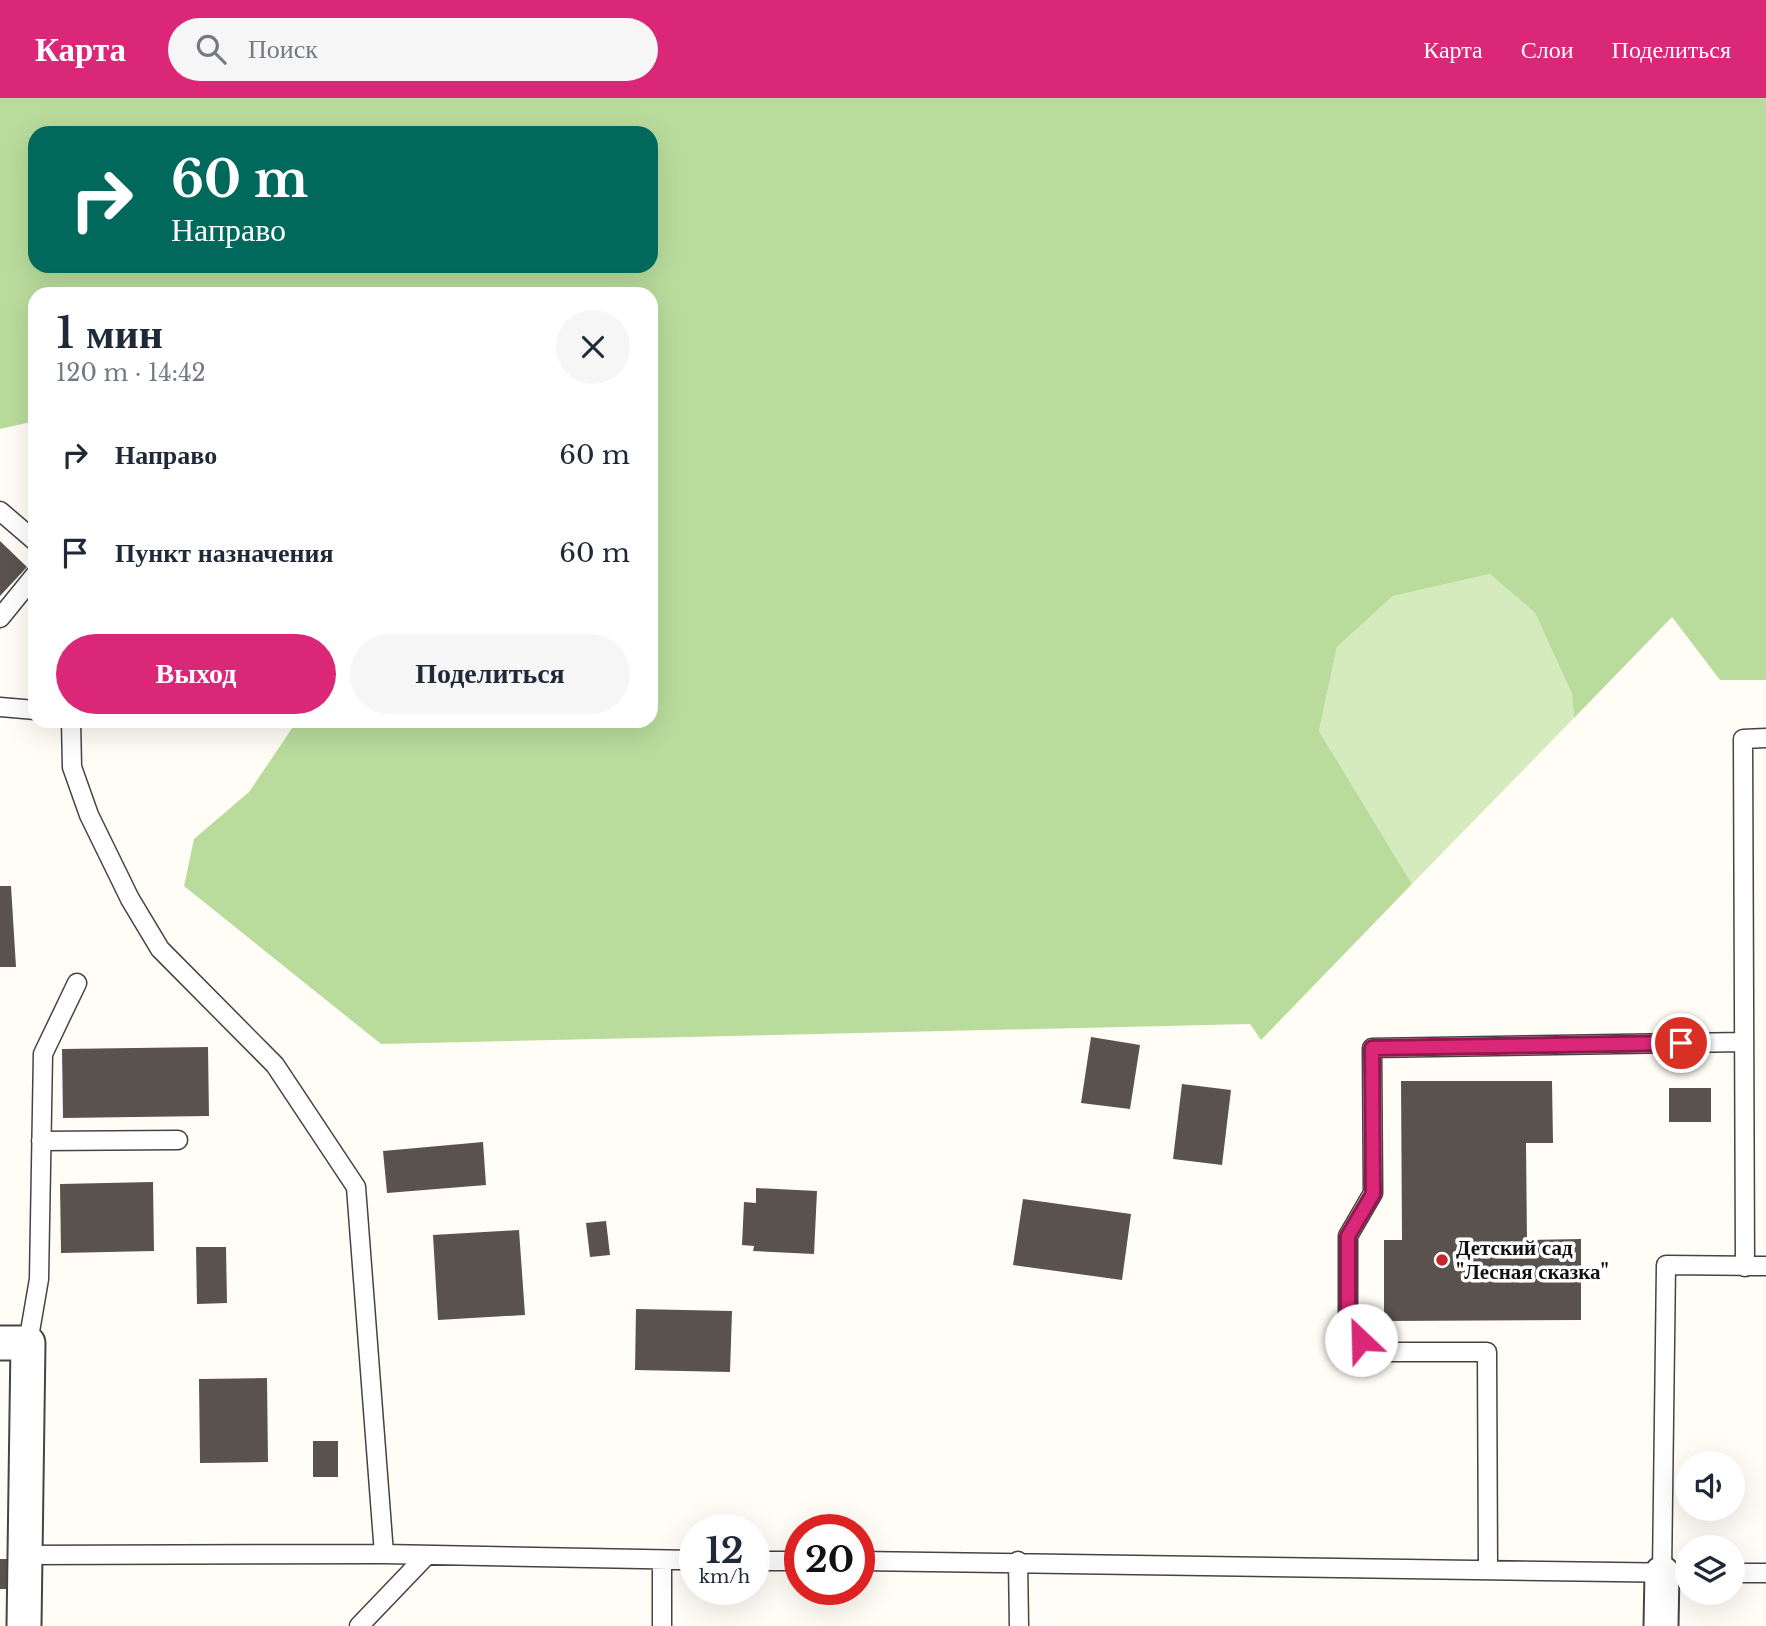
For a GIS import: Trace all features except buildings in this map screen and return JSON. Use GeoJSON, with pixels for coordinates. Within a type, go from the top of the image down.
{"type":"FeatureCollection","features":[{"type":"Feature","properties":{"kind":"street"},"geometry":{"type":"LineString","coordinates":[[14,1343],[26,1555],[24,1626]]}},
{"type":"Feature","properties":{"kind":"street"},"geometry":{"type":"LineString","coordinates":[[1661,1626],[1674,1573]]}},
{"type":"Feature","properties":{"kind":"lane"},"geometry":{"type":"LineString","coordinates":[[0,511],[28,535]]}},
{"type":"Feature","properties":{"kind":"lane"},"geometry":{"type":"LineString","coordinates":[[0,618],[28,584]]}},
{"type":"Feature","properties":{"kind":"lane"},"geometry":{"type":"LineString","coordinates":[[0,707],[28,709]]}},
{"type":"Feature","properties":{"kind":"lane"},"geometry":{"type":"LineString","coordinates":[[71,728],[72,767],[89,815],[130,899],[160,949],[275,1065],[356,1188],[384,1554]]}},
{"type":"Feature","properties":{"kind":"lane"},"geometry":{"type":"LineString","coordinates":[[1745,1267],[1743,738],[1766,738]]}},
{"type":"Feature","properties":{"kind":"lane"},"geometry":{"type":"LineString","coordinates":[[14,1343],[39,1279],[43,1054],[77,983]]}},
{"type":"Feature","properties":{"kind":"lane"},"geometry":{"type":"LineString","coordinates":[[1488,1570],[1487,1352],[1375,1352],[1348,1327],[1348,1236],[1373,1194],[1372,1048],[1744,1042]]}},
{"type":"Feature","properties":{"kind":"lane"},"geometry":{"type":"LineString","coordinates":[[41,1141],[177,1140]]}},
{"type":"Feature","properties":{"kind":"lane"},"geometry":{"type":"LineString","coordinates":[[875,1561],[1018,1561],[1674,1573],[1666,1265],[1766,1266]]}},
{"type":"Feature","properties":{"kind":"lane"},"geometry":{"type":"LineString","coordinates":[[26,1555],[384,1554],[679,1560]]}},
{"type":"Feature","properties":{"kind":"lane"},"geometry":{"type":"LineString","coordinates":[[359,1626],[427,1555]]}},
{"type":"Feature","properties":{"kind":"lane"},"geometry":{"type":"LineString","coordinates":[[662,1560],[662,1626]]}},
{"type":"Feature","properties":{"kind":"lane"},"geometry":{"type":"LineString","coordinates":[[1018,1561],[1018,1626]]}},
{"type":"Feature","properties":{"kind":"lane"},"geometry":{"type":"LineString","coordinates":[[1745,1573],[1766,1573]]}},
{"type":"Feature","properties":{"kind":"green space"},"geometry":{"type":"Polygon","coordinates":[[[0,98],[1766,98],[1766,680],[1720,680],[1672,617],[1574,718],[1572,694],[1535,613],[1490,574],[1393,596],[1337,647],[1319,731],[1412,884],[1261,1040],[1250,1024],[381,1044],[184,886],[194,839],[249,792],[292,728],[658,728],[658,287],[28,287],[28,423],[0,429],[0,98]]]}},
{"type":"Feature","properties":{"kind":"green space"},"geometry":{"type":"Polygon","coordinates":[[[1490,574],[1535,613],[1572,694],[1574,718],[1412,884],[1319,731],[1337,647],[1393,596],[1490,574]]]}},
{"type":"Feature","properties":{"kind":"place","name":"Детский сад \"Лесная сказка\""},"geometry":{"type":"Point","coordinates":[1442,1260]}},
{"type":"Feature","properties":{"kind":"route"},"geometry":{"type":"LineString","coordinates":[[1361,1340],[1348,1327],[1348,1236],[1373,1194],[1372,1048],[1681,1043]]}}]}
